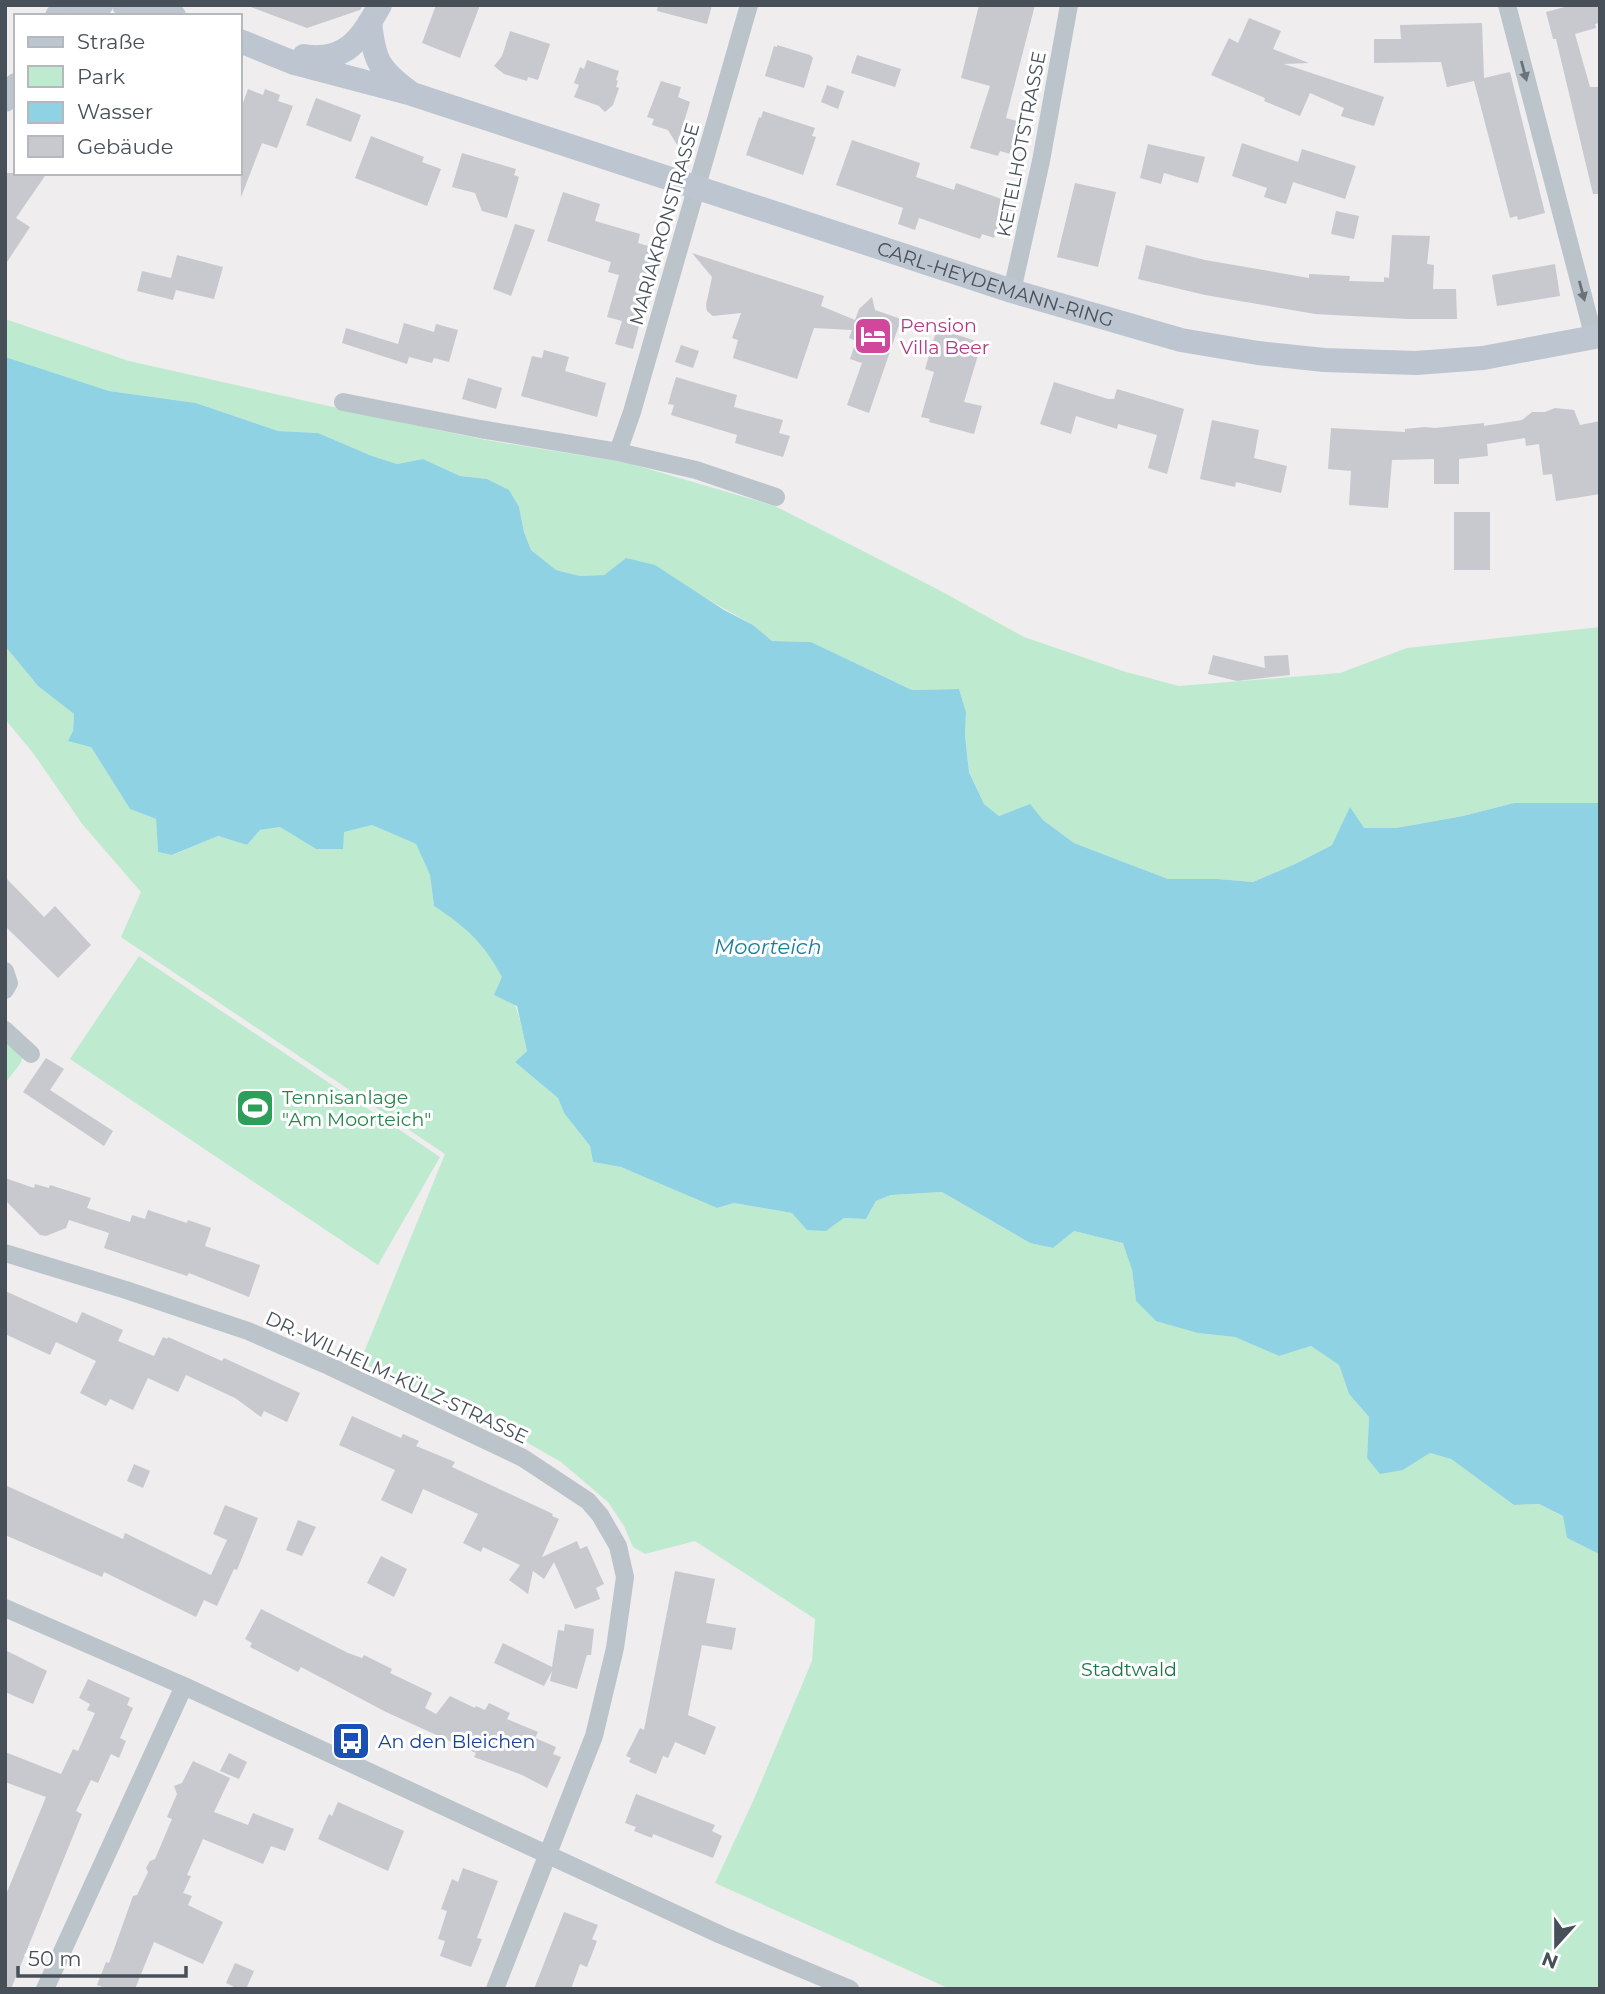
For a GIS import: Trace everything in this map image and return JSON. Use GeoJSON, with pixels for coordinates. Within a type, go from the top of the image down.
{"type":"FeatureCollection","features":[{"type":"Feature","properties":{"kind":"main road"},"geometry":{"type":"LineString","coordinates":[[83,14],[101,5]]}},
{"type":"Feature","properties":{"kind":"main road"},"geometry":{"type":"LineString","coordinates":[[124,5],[164,11]]}},
{"type":"Feature","properties":{"kind":"main road","name":"CARL-HEYDEMANN-RING"},"geometry":{"type":"LineString","coordinates":[[375,14],[373,47],[381,65],[388,76],[412,94]]}},
{"type":"Feature","properties":{"kind":"main road","name":"CARL-HEYDEMANN-RING"},"geometry":{"type":"LineString","coordinates":[[248,44],[330,58],[344,52],[375,14]]}},
{"type":"Feature","properties":{"kind":"main road","name":"CARL-HEYDEMANN-RING"},"geometry":{"type":"LineString","coordinates":[[248,44],[295,63],[412,94],[1012,291],[1181,340],[1258,353],[1324,360],[1416,363],[1483,358],[1597,337]]}},
{"type":"Feature","properties":{"kind":"street","name":"MARIAKRONSTRASSE"},"geometry":{"type":"LineString","coordinates":[[618,452],[632,412],[748,5]]}},
{"type":"Feature","properties":{"kind":"street","name":"KETELHOTSTRASSE"},"geometry":{"type":"LineString","coordinates":[[1012,291],[1041,161],[1069,5]]}},
{"type":"Feature","properties":{"kind":"street"},"geometry":{"type":"LineString","coordinates":[[1507,5],[1597,337]]}},
{"type":"Feature","properties":{"kind":"street"},"geometry":{"type":"LineString","coordinates":[[343,402],[618,452],[696,470],[776,497]]}},
{"type":"Feature","properties":{"kind":"street"},"geometry":{"type":"LineString","coordinates":[[5,971],[9,983],[5,990]]}},
{"type":"Feature","properties":{"kind":"street"},"geometry":{"type":"LineString","coordinates":[[5,1030],[31,1054]]}},
{"type":"Feature","properties":{"kind":"street","name":"DR.-WILHELM-KÜLZ-STRASSE"},"geometry":{"type":"LineString","coordinates":[[5,1252],[248,1331],[329,1366],[523,1458],[588,1501],[594,1508],[618,1546],[623,1562],[625,1586],[615,1647],[594,1736],[495,1989]]}},
{"type":"Feature","properties":{"kind":"street"},"geometry":{"type":"LineString","coordinates":[[5,1608],[184,1686],[721,1935],[850,1989]]}},
{"type":"Feature","properties":{"kind":"street"},"geometry":{"type":"LineString","coordinates":[[45,1989],[184,1686]]}},
{"type":"Feature","properties":{"kind":"green space"},"geometry":{"type":"Polygon","coordinates":[[[5,319],[129,361],[486,440],[628,463],[775,506],[1024,637],[1126,672],[1179,686],[1340,673],[1407,648],[1600,627],[1600,803],[1514,803],[1463,816],[1396,828],[1364,828],[1295,864],[1253,882],[1168,879],[1074,843],[1043,820],[1030,805],[999,816],[984,804],[969,771],[965,735],[966,712],[959,689],[912,690],[811,642],[772,641],[753,625],[695,592],[626,558],[604,575],[580,576],[556,570],[531,550],[519,507],[487,479],[460,476],[423,459],[397,464],[318,433],[278,431],[196,403],[109,391],[9,359],[5,357],[5,319]]]}},
{"type":"Feature","properties":{"kind":"green space","name":"Stadtwald"},"geometry":{"type":"Polygon","coordinates":[[[5,646],[38,686],[74,714],[73,731],[91,747],[130,809],[156,819],[158,852],[173,855],[218,836],[247,845],[260,830],[280,827],[316,849],[343,832],[372,825],[416,844],[430,875],[434,906],[462,924],[478,940],[507,984],[527,1051],[515,1062],[558,1098],[564,1113],[590,1146],[593,1162],[621,1167],[717,1208],[734,1203],[792,1213],[826,1231],[844,1218],[866,1219],[876,1201],[891,1195],[942,1192],[1030,1243],[1053,1248],[1074,1231],[1124,1243],[1132,1270],[1136,1301],[1198,1333],[1235,1337],[1279,1356],[1311,1346],[1339,1365],[1349,1394],[1369,1417],[1367,1458],[1403,1470],[1430,1453],[1451,1459],[1514,1505],[1539,1504],[1564,1517],[1567,1538],[1599,1554],[1600,1557],[1600,1989],[950,1989],[715,1883],[754,1799],[812,1661],[815,1619],[695,1541],[645,1554],[633,1547],[624,1526],[608,1502],[561,1462],[493,1423],[360,1362],[445,1154],[121,937],[141,892],[83,825],[33,753],[5,719],[5,646]]]}},
{"type":"Feature","properties":{"kind":"green space","name":"Tennisanlage \"Am Moorteich\""},"geometry":{"type":"Polygon","coordinates":[[[139,956],[440,1157],[378,1265],[70,1059],[139,956]]]}},
{"type":"Feature","properties":{"kind":"green space"},"geometry":{"type":"Polygon","coordinates":[[[5,1035],[25,1051],[20,1064],[5,1083],[5,1035]]]}},
{"type":"Feature","properties":{"kind":"water","name":"Moorteich"},"geometry":{"type":"Polygon","coordinates":[[[5,357],[109,391],[196,403],[278,431],[318,433],[397,464],[423,459],[460,476],[487,479],[509,490],[519,507],[531,550],[556,570],[580,576],[604,575],[626,558],[655,565],[724,610],[753,625],[772,641],[811,642],[912,690],[959,689],[966,712],[965,735],[969,772],[984,804],[999,816],[1030,804],[1043,820],[1074,843],[1168,879],[1253,882],[1332,845],[1350,807],[1364,828],[1396,828],[1463,816],[1514,803],[1600,803],[1600,1557],[1599,1554],[1567,1538],[1563,1516],[1539,1504],[1514,1505],[1451,1459],[1430,1453],[1403,1470],[1380,1474],[1367,1458],[1369,1417],[1349,1394],[1339,1365],[1311,1346],[1279,1356],[1235,1337],[1198,1333],[1156,1321],[1136,1301],[1132,1270],[1123,1243],[1074,1231],[1053,1248],[1030,1243],[942,1192],[891,1195],[876,1201],[866,1219],[844,1218],[826,1231],[807,1230],[792,1213],[734,1203],[717,1208],[621,1167],[593,1162],[590,1146],[564,1113],[558,1098],[515,1062],[527,1051],[517,1006],[494,995],[502,977],[481,945],[465,928],[434,906],[430,875],[416,844],[372,825],[344,832],[343,849],[316,849],[280,827],[260,830],[247,845],[218,836],[172,855],[158,852],[156,819],[130,809],[91,747],[68,741],[73,731],[74,714],[38,686],[5,646],[5,357]]]}},
{"type":"Feature","properties":{"kind":"building"},"geometry":{"type":"Polygon","coordinates":[[[363,5],[360,10],[307,28],[251,7],[363,5]]]}},
{"type":"Feature","properties":{"kind":"building"},"geometry":{"type":"Polygon","coordinates":[[[436,5],[480,5],[460,58],[422,43],[436,5]]]}},
{"type":"Feature","properties":{"kind":"building"},"geometry":{"type":"Polygon","coordinates":[[[658,5],[712,5],[707,24],[657,11],[658,5]]]}},
{"type":"Feature","properties":{"kind":"building"},"geometry":{"type":"Polygon","coordinates":[[[979,5],[1035,5],[1006,118],[1024,123],[1014,155],[1000,151],[998,156],[970,148],[990,86],[961,78],[979,5]]]}},
{"type":"Feature","properties":{"kind":"building"},"geometry":{"type":"Polygon","coordinates":[[[1572,5],[1600,5],[1600,23],[1595,24],[1596,28],[1575,34],[1590,87],[1600,87],[1600,194],[1593,194],[1556,39],[1553,39],[1546,12],[1572,5]]]}},
{"type":"Feature","properties":{"kind":"building"},"geometry":{"type":"Polygon","coordinates":[[[1249,18],[1281,31],[1273,49],[1309,63],[1284,64],[1384,97],[1374,126],[1341,116],[1344,108],[1310,93],[1300,116],[1211,75],[1229,38],[1238,43],[1249,18]]]}},
{"type":"Feature","properties":{"kind":"building"},"geometry":{"type":"Polygon","coordinates":[[[1482,23],[1484,78],[1510,72],[1545,213],[1518,220],[1517,216],[1510,218],[1474,81],[1447,87],[1441,62],[1374,63],[1374,39],[1401,39],[1400,25],[1482,23]]]}},
{"type":"Feature","properties":{"kind":"building"},"geometry":{"type":"Polygon","coordinates":[[[510,31],[550,44],[538,80],[528,77],[527,81],[504,74],[494,66],[502,56],[510,31]]]}},
{"type":"Feature","properties":{"kind":"building"},"geometry":{"type":"Polygon","coordinates":[[[774,46],[813,58],[804,88],[765,76],[774,46]]]}},
{"type":"Feature","properties":{"kind":"building"},"geometry":{"type":"Polygon","coordinates":[[[857,55],[901,69],[895,87],[851,73],[857,55]]]}},
{"type":"Feature","properties":{"kind":"building"},"geometry":{"type":"Polygon","coordinates":[[[587,60],[619,71],[616,87],[619,88],[613,105],[605,112],[599,106],[574,97],[579,85],[574,83],[580,67],[584,69],[587,60]]]}},
{"type":"Feature","properties":{"kind":"building"},"geometry":{"type":"Polygon","coordinates":[[[661,81],[681,87],[678,97],[690,102],[677,145],[668,130],[652,125],[654,119],[647,117],[661,81]]]}},
{"type":"Feature","properties":{"kind":"building"},"geometry":{"type":"Polygon","coordinates":[[[827,85],[844,91],[838,109],[821,102],[827,85]]]}},
{"type":"Feature","properties":{"kind":"building"},"geometry":{"type":"Polygon","coordinates":[[[248,89],[263,95],[265,89],[280,95],[278,101],[293,106],[277,148],[262,143],[241,197],[242,175],[242,106],[248,89]]]}},
{"type":"Feature","properties":{"kind":"building"},"geometry":{"type":"Polygon","coordinates":[[[316,98],[361,115],[351,142],[306,125],[316,98]]]}},
{"type":"Feature","properties":{"kind":"building"},"geometry":{"type":"Polygon","coordinates":[[[763,111],[815,128],[812,136],[816,137],[803,175],[746,155],[763,111]]]}},
{"type":"Feature","properties":{"kind":"building"},"geometry":{"type":"Polygon","coordinates":[[[371,136],[424,157],[422,162],[441,169],[427,206],[355,178],[371,136]]]}},
{"type":"Feature","properties":{"kind":"building"},"geometry":{"type":"Polygon","coordinates":[[[852,140],[920,163],[916,177],[954,190],[956,183],[1019,205],[1012,226],[1000,221],[994,238],[982,234],[980,239],[919,218],[915,230],[898,224],[903,208],[836,185],[852,140]]]}},
{"type":"Feature","properties":{"kind":"building"},"geometry":{"type":"Polygon","coordinates":[[[1242,143],[1298,162],[1302,149],[1356,166],[1345,199],[1293,182],[1286,204],[1264,197],[1267,188],[1232,176],[1242,143]]]}},
{"type":"Feature","properties":{"kind":"building"},"geometry":{"type":"Polygon","coordinates":[[[1148,144],[1205,157],[1198,183],[1164,173],[1161,184],[1140,178],[1148,144]]]}},
{"type":"Feature","properties":{"kind":"building"},"geometry":{"type":"Polygon","coordinates":[[[462,153],[516,169],[514,175],[519,177],[507,218],[482,211],[475,193],[452,187],[462,153]]]}},
{"type":"Feature","properties":{"kind":"building"},"geometry":{"type":"Polygon","coordinates":[[[5,173],[46,175],[16,218],[30,227],[5,265],[5,173]]]}},
{"type":"Feature","properties":{"kind":"building"},"geometry":{"type":"Polygon","coordinates":[[[1075,183],[1116,192],[1098,267],[1057,257],[1075,183]]]}},
{"type":"Feature","properties":{"kind":"building"},"geometry":{"type":"Polygon","coordinates":[[[563,192],[600,204],[595,221],[640,234],[638,243],[655,248],[640,297],[637,312],[642,314],[633,349],[615,344],[622,321],[607,317],[619,275],[608,272],[611,262],[547,241],[563,192]]]}},
{"type":"Feature","properties":{"kind":"building"},"geometry":{"type":"Polygon","coordinates":[[[1336,211],[1359,216],[1354,239],[1331,234],[1336,211]]]}},
{"type":"Feature","properties":{"kind":"building"},"geometry":{"type":"Polygon","coordinates":[[[515,224],[535,230],[511,296],[493,289],[515,224]]]}},
{"type":"Feature","properties":{"kind":"building"},"geometry":{"type":"Polygon","coordinates":[[[1392,235],[1430,236],[1427,264],[1434,265],[1433,289],[1456,289],[1457,319],[1315,314],[1205,295],[1138,279],[1146,245],[1205,260],[1309,278],[1309,274],[1350,276],[1349,281],[1384,282],[1384,277],[1389,278],[1392,235]]]}},
{"type":"Feature","properties":{"kind":"building"},"geometry":{"type":"Polygon","coordinates":[[[692,253],[824,296],[821,306],[855,320],[859,309],[872,297],[875,310],[901,319],[869,413],[847,405],[862,363],[850,359],[856,341],[849,338],[852,330],[814,328],[797,379],[733,358],[738,340],[732,338],[741,313],[713,316],[707,311],[712,277],[692,253]]]}},
{"type":"Feature","properties":{"kind":"building"},"geometry":{"type":"Polygon","coordinates":[[[177,255],[223,267],[214,299],[176,290],[173,300],[137,291],[142,271],[171,278],[177,255]]]}},
{"type":"Feature","properties":{"kind":"building"},"geometry":{"type":"Polygon","coordinates":[[[1555,264],[1560,296],[1497,306],[1492,275],[1555,264]]]}},
{"type":"Feature","properties":{"kind":"building"},"geometry":{"type":"Polygon","coordinates":[[[404,323],[434,332],[436,324],[458,330],[449,362],[434,358],[432,363],[409,357],[407,364],[342,343],[346,328],[398,344],[404,323]]]}},
{"type":"Feature","properties":{"kind":"building"},"geometry":{"type":"Polygon","coordinates":[[[939,329],[976,341],[972,353],[978,355],[964,402],[982,406],[974,434],[929,422],[930,419],[921,417],[934,372],[925,369],[939,329]]]}},
{"type":"Feature","properties":{"kind":"building"},"geometry":{"type":"Polygon","coordinates":[[[681,345],[699,351],[693,368],[675,362],[681,345]]]}},
{"type":"Feature","properties":{"kind":"building"},"geometry":{"type":"Polygon","coordinates":[[[544,350],[569,357],[565,371],[606,383],[597,417],[521,396],[532,356],[542,358],[544,350]]]}},
{"type":"Feature","properties":{"kind":"building"},"geometry":{"type":"Polygon","coordinates":[[[676,377],[737,395],[734,407],[783,420],[779,433],[790,436],[783,457],[735,443],[737,435],[671,415],[674,405],[668,404],[676,377]]]}},
{"type":"Feature","properties":{"kind":"building"},"geometry":{"type":"Polygon","coordinates":[[[468,378],[502,388],[496,409],[462,399],[468,378]]]}},
{"type":"Feature","properties":{"kind":"building"},"geometry":{"type":"Polygon","coordinates":[[[1054,382],[1108,399],[1114,399],[1117,389],[1184,409],[1167,474],[1148,468],[1157,435],[1118,424],[1117,429],[1076,416],[1071,434],[1040,424],[1054,382]]]}},
{"type":"Feature","properties":{"kind":"building"},"geometry":{"type":"Polygon","coordinates":[[[1555,408],[1574,410],[1580,425],[1600,421],[1600,494],[1556,501],[1552,474],[1543,475],[1539,444],[1526,446],[1525,438],[1487,444],[1488,456],[1459,459],[1459,484],[1434,484],[1434,459],[1392,460],[1388,508],[1349,505],[1351,471],[1328,469],[1331,428],[1405,432],[1405,429],[1425,427],[1484,423],[1484,426],[1522,420],[1532,412],[1545,412],[1555,408]]]}},
{"type":"Feature","properties":{"kind":"building"},"geometry":{"type":"Polygon","coordinates":[[[1212,420],[1259,430],[1254,458],[1287,466],[1281,493],[1236,482],[1235,487],[1200,479],[1212,420]]]}},
{"type":"Feature","properties":{"kind":"building"},"geometry":{"type":"Polygon","coordinates":[[[1454,512],[1490,512],[1490,570],[1454,570],[1454,512]]]}},
{"type":"Feature","properties":{"kind":"building"},"geometry":{"type":"Polygon","coordinates":[[[1213,655],[1265,668],[1264,656],[1288,655],[1290,675],[1237,681],[1208,674],[1213,655]]]}},
{"type":"Feature","properties":{"kind":"building"},"geometry":{"type":"Polygon","coordinates":[[[5,877],[44,917],[55,906],[91,945],[58,978],[5,926],[5,877]]]}},
{"type":"Feature","properties":{"kind":"building"},"geometry":{"type":"Polygon","coordinates":[[[46,1058],[64,1069],[50,1090],[113,1131],[104,1146],[23,1092],[46,1058]]]}},
{"type":"Feature","properties":{"kind":"building"},"geometry":{"type":"Polygon","coordinates":[[[5,1178],[34,1188],[35,1184],[49,1188],[50,1185],[91,1198],[87,1208],[130,1222],[132,1215],[145,1219],[148,1210],[211,1228],[205,1246],[260,1265],[249,1297],[189,1273],[187,1276],[104,1248],[109,1233],[69,1220],[66,1228],[46,1236],[40,1235],[5,1200],[5,1178]]]}},
{"type":"Feature","properties":{"kind":"building"},"geometry":{"type":"Polygon","coordinates":[[[5,1291],[77,1323],[82,1312],[123,1330],[118,1341],[154,1356],[163,1337],[168,1337],[222,1361],[224,1358],[300,1393],[287,1422],[264,1411],[261,1417],[235,1398],[186,1375],[178,1392],[148,1378],[133,1410],[110,1399],[106,1406],[80,1393],[96,1361],[56,1342],[50,1355],[5,1334],[5,1291]]]}},
{"type":"Feature","properties":{"kind":"building"},"geometry":{"type":"Polygon","coordinates":[[[352,1416],[401,1438],[403,1434],[419,1441],[416,1446],[455,1462],[452,1467],[553,1514],[552,1516],[559,1519],[542,1557],[577,1541],[580,1549],[587,1546],[604,1584],[596,1588],[600,1599],[575,1609],[554,1562],[544,1579],[533,1571],[528,1594],[509,1580],[520,1565],[483,1547],[481,1552],[463,1543],[478,1514],[423,1489],[412,1514],[381,1500],[395,1470],[339,1445],[352,1416]]]}},
{"type":"Feature","properties":{"kind":"building"},"geometry":{"type":"Polygon","coordinates":[[[134,1464],[150,1471],[143,1488],[127,1481],[134,1464]]]}},
{"type":"Feature","properties":{"kind":"building"},"geometry":{"type":"Polygon","coordinates":[[[5,1485],[123,1539],[125,1533],[211,1575],[227,1540],[213,1534],[225,1505],[258,1518],[237,1570],[234,1569],[217,1606],[204,1600],[196,1617],[104,1572],[102,1577],[5,1535],[5,1485]]]}},
{"type":"Feature","properties":{"kind":"building"},"geometry":{"type":"Polygon","coordinates":[[[298,1520],[316,1527],[302,1556],[286,1550],[298,1520]]]}},
{"type":"Feature","properties":{"kind":"building"},"geometry":{"type":"Polygon","coordinates":[[[381,1556],[407,1569],[394,1597],[367,1583],[381,1556]]]}},
{"type":"Feature","properties":{"kind":"building"},"geometry":{"type":"Polygon","coordinates":[[[675,1571],[715,1579],[706,1623],[736,1628],[732,1650],[702,1645],[688,1715],[716,1727],[705,1755],[675,1742],[668,1758],[663,1756],[656,1774],[629,1762],[631,1758],[626,1756],[640,1728],[644,1730],[675,1571]]]}},
{"type":"Feature","properties":{"kind":"building"},"geometry":{"type":"Polygon","coordinates":[[[261,1609],[348,1653],[362,1658],[364,1655],[392,1669],[390,1673],[432,1693],[425,1708],[436,1714],[450,1696],[475,1708],[476,1706],[485,1710],[489,1703],[510,1713],[507,1719],[538,1732],[535,1738],[556,1747],[553,1754],[561,1757],[547,1788],[522,1775],[474,1757],[476,1753],[386,1712],[301,1667],[298,1672],[250,1647],[252,1643],[245,1639],[261,1609]]]}},
{"type":"Feature","properties":{"kind":"building"},"geometry":{"type":"Polygon","coordinates":[[[565,1624],[594,1629],[591,1655],[587,1655],[577,1689],[550,1681],[552,1671],[544,1686],[494,1663],[503,1643],[552,1667],[558,1630],[564,1631],[565,1624]]]}},
{"type":"Feature","properties":{"kind":"building"},"geometry":{"type":"Polygon","coordinates":[[[5,1650],[47,1671],[33,1704],[5,1692],[5,1650]]]}},
{"type":"Feature","properties":{"kind":"building"},"geometry":{"type":"Polygon","coordinates":[[[88,1679],[130,1698],[127,1705],[133,1708],[120,1738],[126,1741],[119,1758],[111,1754],[98,1783],[91,1780],[76,1811],[82,1814],[11,1989],[5,1989],[5,1897],[46,1797],[5,1782],[5,1752],[61,1774],[73,1749],[78,1751],[95,1713],[87,1710],[90,1704],[79,1698],[88,1679]]]}},
{"type":"Feature","properties":{"kind":"building"},"geometry":{"type":"Polygon","coordinates":[[[229,1753],[247,1762],[239,1779],[220,1771],[229,1753]]]}},
{"type":"Feature","properties":{"kind":"building"},"geometry":{"type":"Polygon","coordinates":[[[193,1761],[230,1778],[214,1812],[248,1825],[253,1813],[294,1829],[285,1851],[271,1846],[263,1864],[203,1839],[187,1875],[191,1876],[183,1893],[192,1896],[188,1905],[223,1922],[203,1964],[154,1942],[135,1989],[108,1989],[97,1985],[106,1962],[109,1963],[133,1896],[137,1895],[148,1872],[146,1868],[150,1861],[155,1859],[172,1819],[167,1817],[177,1794],[174,1786],[182,1783],[193,1761]]]}},
{"type":"Feature","properties":{"kind":"building"},"geometry":{"type":"Polygon","coordinates":[[[636,1794],[715,1825],[712,1831],[722,1836],[713,1858],[653,1834],[652,1838],[634,1831],[636,1827],[625,1823],[636,1794]]]}},
{"type":"Feature","properties":{"kind":"building"},"geometry":{"type":"Polygon","coordinates":[[[338,1802],[404,1831],[388,1871],[318,1839],[329,1814],[332,1816],[338,1802]]]}},
{"type":"Feature","properties":{"kind":"building"},"geometry":{"type":"Polygon","coordinates":[[[463,1868],[498,1881],[477,1938],[482,1939],[471,1967],[440,1956],[445,1941],[438,1939],[447,1911],[441,1909],[452,1879],[458,1882],[463,1868]]]}},
{"type":"Feature","properties":{"kind":"building"},"geometry":{"type":"Polygon","coordinates":[[[564,1912],[598,1925],[592,1939],[597,1941],[587,1967],[580,1964],[571,1989],[534,1989],[564,1912]]]}},
{"type":"Feature","properties":{"kind":"building"},"geometry":{"type":"Polygon","coordinates":[[[235,1963],[254,1971],[246,1989],[238,1989],[226,1983],[235,1963]]]}},
{"type":"Feature","properties":{"kind":"place","name":"Pension Villa Beer"},"geometry":{"type":"Point","coordinates":[873,336]}},
{"type":"Feature","properties":{"kind":"place","name":"Tennisanlage \"Am Moorteich\""},"geometry":{"type":"Point","coordinates":[255,1108]}},
{"type":"Feature","properties":{"kind":"place","name":"An den Bleichen"},"geometry":{"type":"Point","coordinates":[351,1741]}}]}
